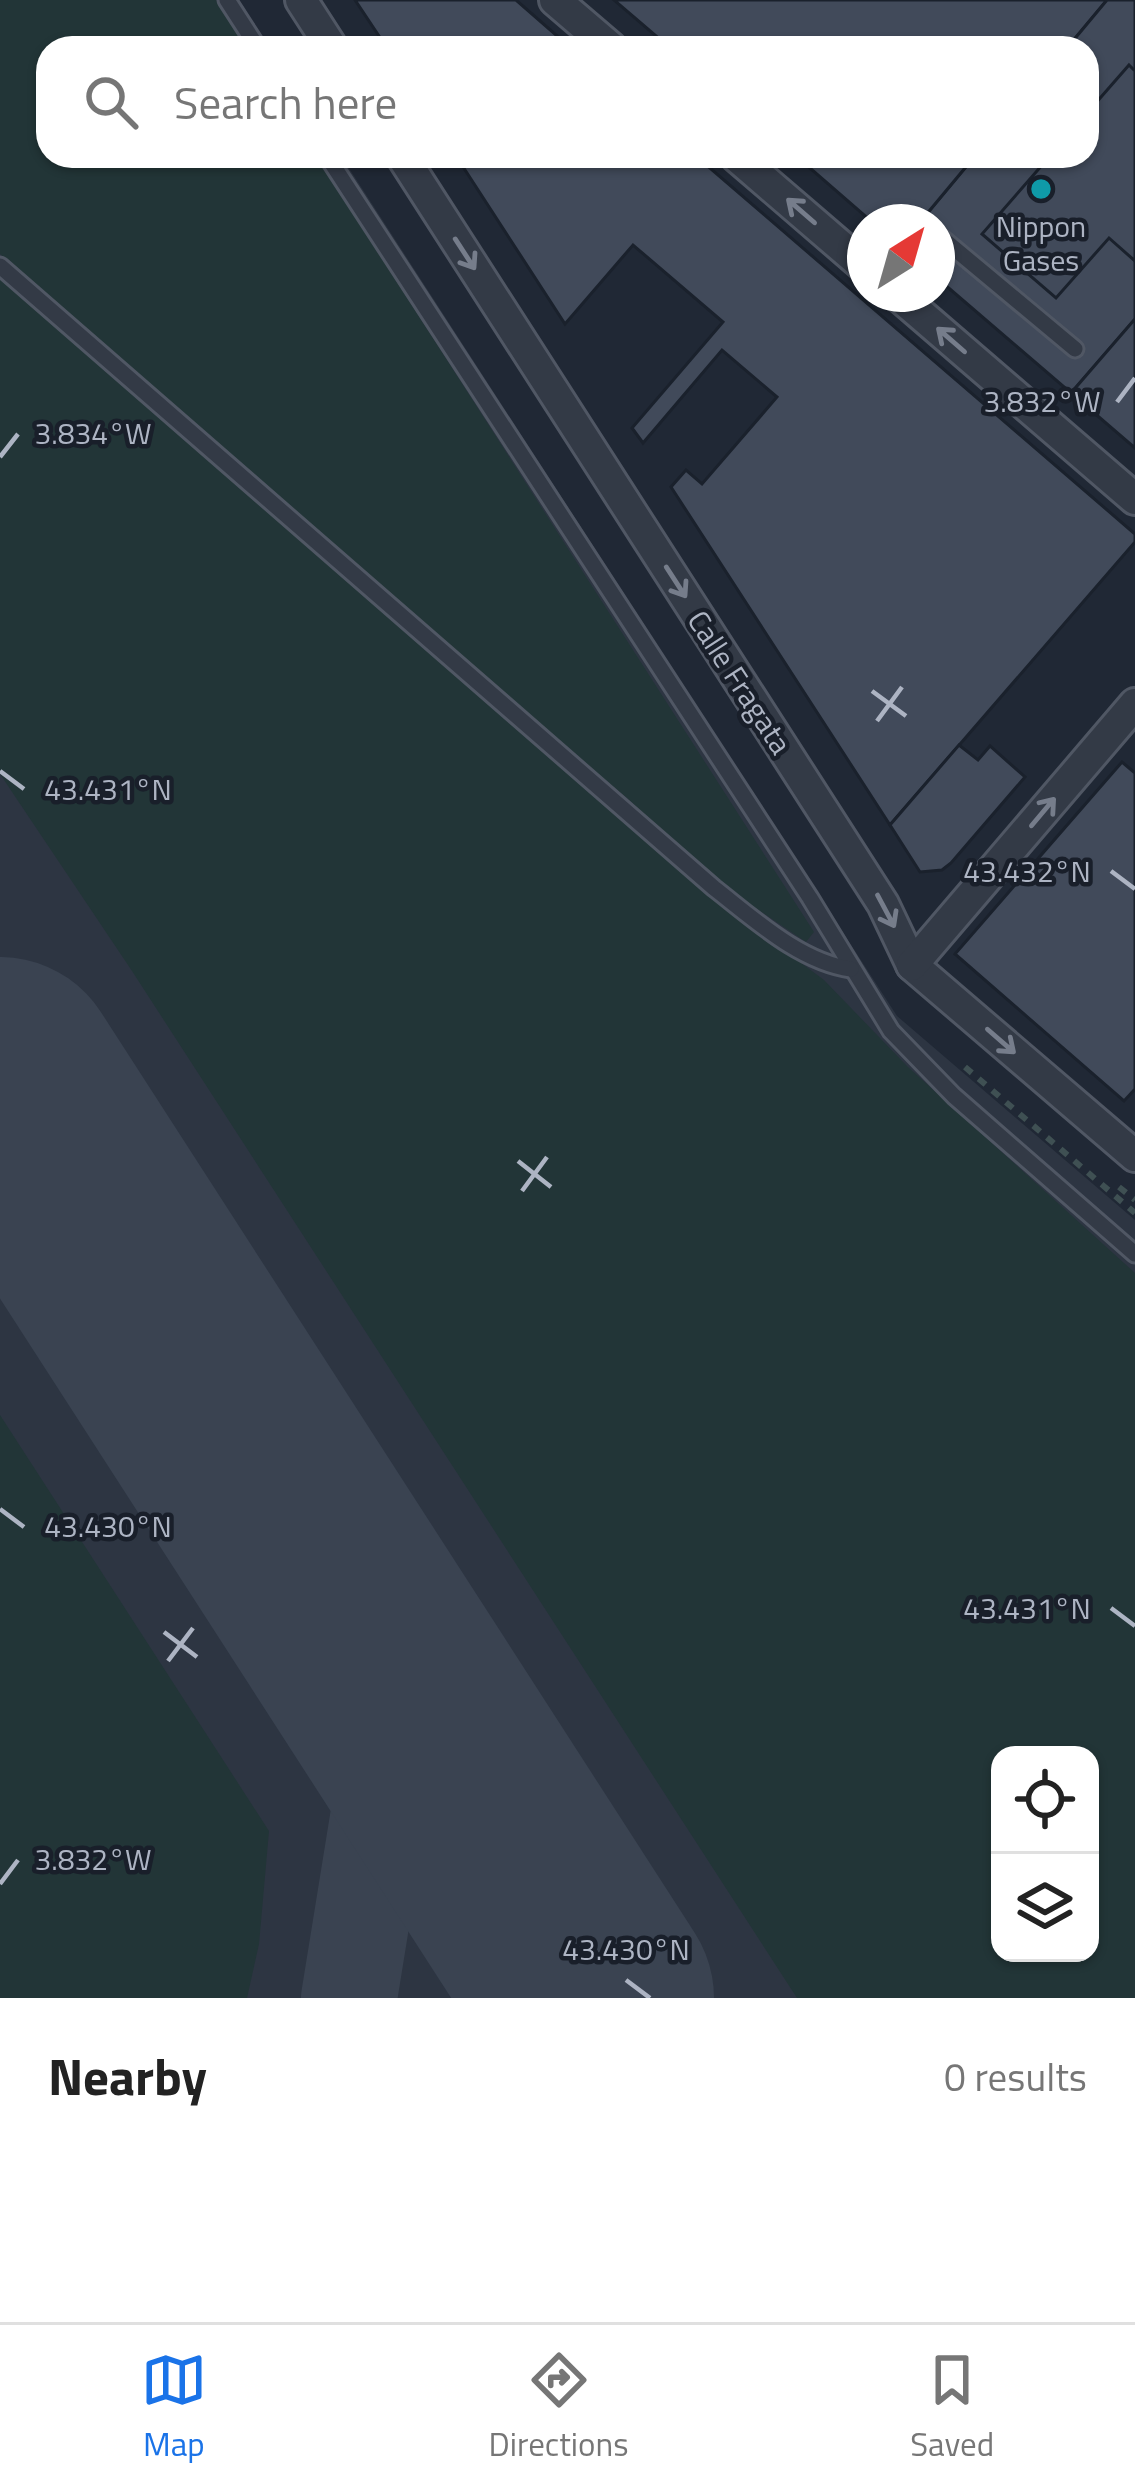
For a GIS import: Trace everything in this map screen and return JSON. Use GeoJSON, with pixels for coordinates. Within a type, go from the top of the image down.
{"type":"FeatureCollection","features":[{"type":"Feature","properties":{"kind":"street"},"geometry":{"type":"LineString","coordinates":[[301,0],[324,36]]}},
{"type":"Feature","properties":{"kind":"street"},"geometry":{"type":"LineString","coordinates":[[555,0],[597,36]]}},
{"type":"Feature","properties":{"kind":"street","name":"Calle Fragata"},"geometry":{"type":"LineString","coordinates":[[410,168],[883,904],[912,964],[1135,1156]]}},
{"type":"Feature","properties":{"kind":"street"},"geometry":{"type":"LineString","coordinates":[[750,168],[847,251]]}},
{"type":"Feature","properties":{"kind":"street"},"geometry":{"type":"LineString","coordinates":[[918,312],[1135,499]]}},
{"type":"Feature","properties":{"kind":"street"},"geometry":{"type":"LineString","coordinates":[[912,964],[1135,704]]}},
{"type":"Feature","properties":{"kind":"lane"},"geometry":{"type":"LineString","coordinates":[[226,0],[250,36]]}},
{"type":"Feature","properties":{"kind":"lane"},"geometry":{"type":"LineString","coordinates":[[335,168],[810,898],[891,1031],[916,1060],[1135,1254]]}},
{"type":"Feature","properties":{"kind":"lane"},"geometry":{"type":"LineString","coordinates":[[955,248],[1075,349]]}},
{"type":"Feature","properties":{"kind":"lane"},"geometry":{"type":"LineString","coordinates":[[0,266],[714,887],[800,950],[827,964],[851,969]]}},
{"type":"Feature","properties":{"kind":"shaded area"},"geometry":{"type":"Polygon","coordinates":[[[0,0],[239,0],[262,36],[36,36],[36,168],[349,168],[897,1016],[1135,1220],[1135,1998],[0,1998],[0,0]]]}},
{"type":"Feature","properties":{"kind":"shaded area"},"geometry":{"type":"Polygon","coordinates":[[[0,0],[216,0],[238,36],[36,36],[36,168],[324,168],[814,932],[806,942],[717,882],[627,798],[447,648],[0,254],[0,0]]]}},
{"type":"Feature","properties":{"kind":"shaded area"},"geometry":{"type":"Polygon","coordinates":[[[0,278],[702,889],[824,980],[908,1067],[1135,1273],[1135,1998],[797,1998],[0,774],[0,278]]]}},
{"type":"Feature","properties":{"kind":"shaded area"},"geometry":{"type":"Polygon","coordinates":[[[0,1415],[269,1831],[259,1944],[247,1998],[0,1998],[0,1415]]]}},
{"type":"Feature","properties":{"kind":"building"},"geometry":{"type":"Polygon","coordinates":[[[355,0],[516,0],[557,36],[379,36],[355,0]]]}},
{"type":"Feature","properties":{"kind":"building"},"geometry":{"type":"Polygon","coordinates":[[[614,0],[1107,0],[1077,36],[656,36],[614,0]]]}},
{"type":"Feature","properties":{"kind":"building","name":"Nippon Gases"},"geometry":{"type":"Polygon","coordinates":[[[1107,0],[1135,0],[1135,319],[1071,393],[955,293],[955,204],[935,204],[965,168],[1099,168],[1099,36],[1077,36],[1107,0]]]}},
{"type":"Feature","properties":{"kind":"building"},"geometry":{"type":"Polygon","coordinates":[[[1129,65],[1135,71],[1135,261],[1109,238],[1056,298],[982,234],[1040,168],[1099,168],[1099,99],[1129,65]]]}},
{"type":"Feature","properties":{"kind":"building"},"geometry":{"type":"Polygon","coordinates":[[[464,168],[710,168],[847,286],[847,312],[877,312],[1135,534],[1135,542],[890,825],[671,487],[686,470],[702,484],[777,397],[722,350],[643,443],[632,428],[723,322],[633,245],[565,324],[464,168]]]}},
{"type":"Feature","properties":{"kind":"building"},"geometry":{"type":"Polygon","coordinates":[[[810,168],[965,168],[935,204],[851,204],[810,168]]]}},
{"type":"Feature","properties":{"kind":"building"},"geometry":{"type":"Polygon","coordinates":[[[1135,319],[1135,448],[1071,393],[1135,319]]]}},
{"type":"Feature","properties":{"kind":"building"},"geometry":{"type":"Polygon","coordinates":[[[959,745],[978,760],[990,746],[1025,777],[951,863],[942,870],[920,872],[890,825],[959,745]]]}},
{"type":"Feature","properties":{"kind":"building"},"geometry":{"type":"Polygon","coordinates":[[[1122,762],[1135,773],[1135,1089],[1124,1101],[955,954],[1122,762]]]}},
{"type":"Feature","properties":{"kind":"taxiway"},"geometry":{"type":"LineString","coordinates":[[349,1998],[398,1695]]}},
{"type":"Feature","properties":{"kind":"runway"},"geometry":{"type":"LineString","coordinates":[[0,1077],[594,1998]]}},
{"type":"Feature","properties":{"kind":"place","name":"Nippon Gases"},"geometry":{"type":"Point","coordinates":[1041,189]}}]}
